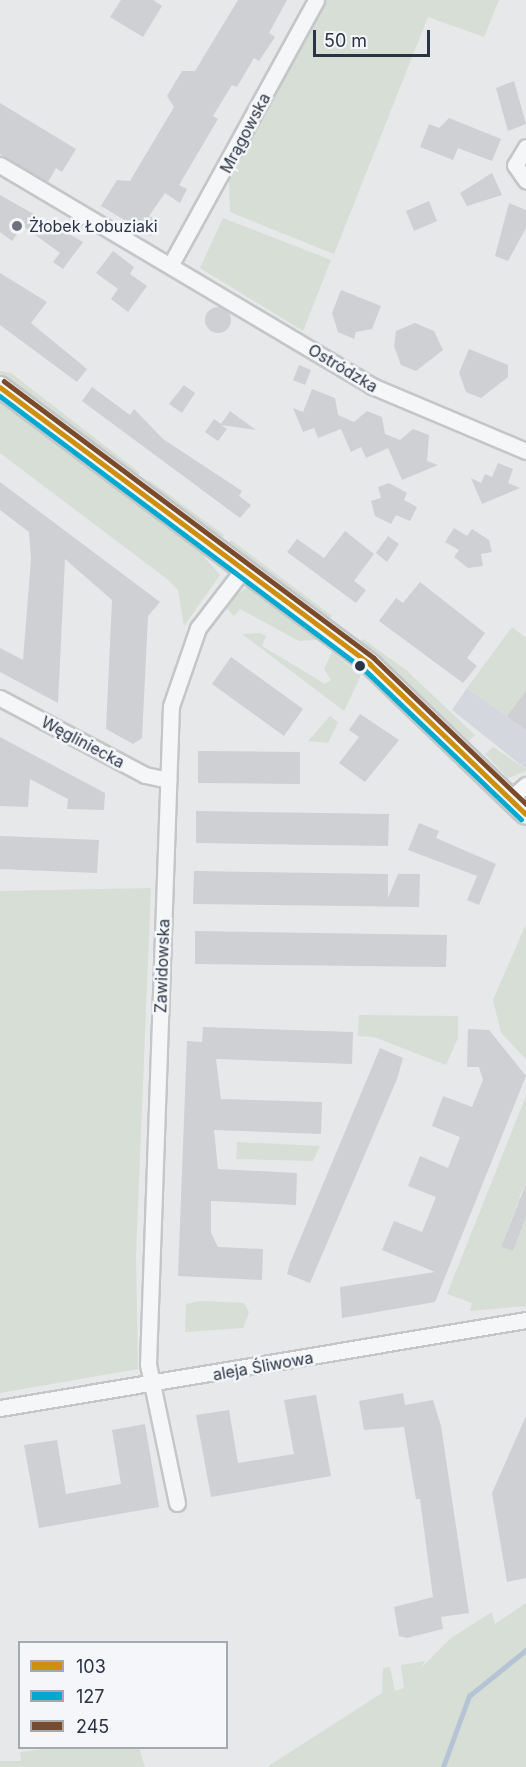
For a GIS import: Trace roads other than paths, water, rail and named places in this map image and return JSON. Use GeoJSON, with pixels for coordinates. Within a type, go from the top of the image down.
{"type":"FeatureCollection","features":[{"type":"Feature","properties":{"kind":"street","name":"Mrągowska"},"geometry":{"type":"LineString","coordinates":[[171,264],[316,0]]}},
{"type":"Feature","properties":{"kind":"street"},"geometry":{"type":"LineString","coordinates":[[526,147],[515,165],[526,181]]}},
{"type":"Feature","properties":{"kind":"street","name":"Ostródzka"},"geometry":{"type":"LineString","coordinates":[[0,165],[379,389],[526,451]]}},
{"type":"Feature","properties":{"kind":"street"},"geometry":{"type":"LineString","coordinates":[[0,387],[245,567],[370,664],[519,791],[526,814]]}},
{"type":"Feature","properties":{"kind":"street","name":"Zawidowska"},"geometry":{"type":"LineString","coordinates":[[177,1503],[153,1385],[149,1294],[171,706],[185,655],[245,567]]}},
{"type":"Feature","properties":{"kind":"street","name":"Węgliniecka"},"geometry":{"type":"LineString","coordinates":[[0,698],[146,776],[168,780]]}},
{"type":"Feature","properties":{"kind":"street","name":"aleja Śliwowa"},"geometry":{"type":"LineString","coordinates":[[0,1408],[153,1385],[526,1320]]}},
{"type":"Feature","properties":{"kind":"waterway"},"geometry":{"type":"LineString","coordinates":[[443,1767],[469,1696],[526,1650]]}},
{"type":"Feature","properties":{"kind":"place","name":"Żłobek Łobuziaki"},"geometry":{"type":"Point","coordinates":[17,226]}}]}
